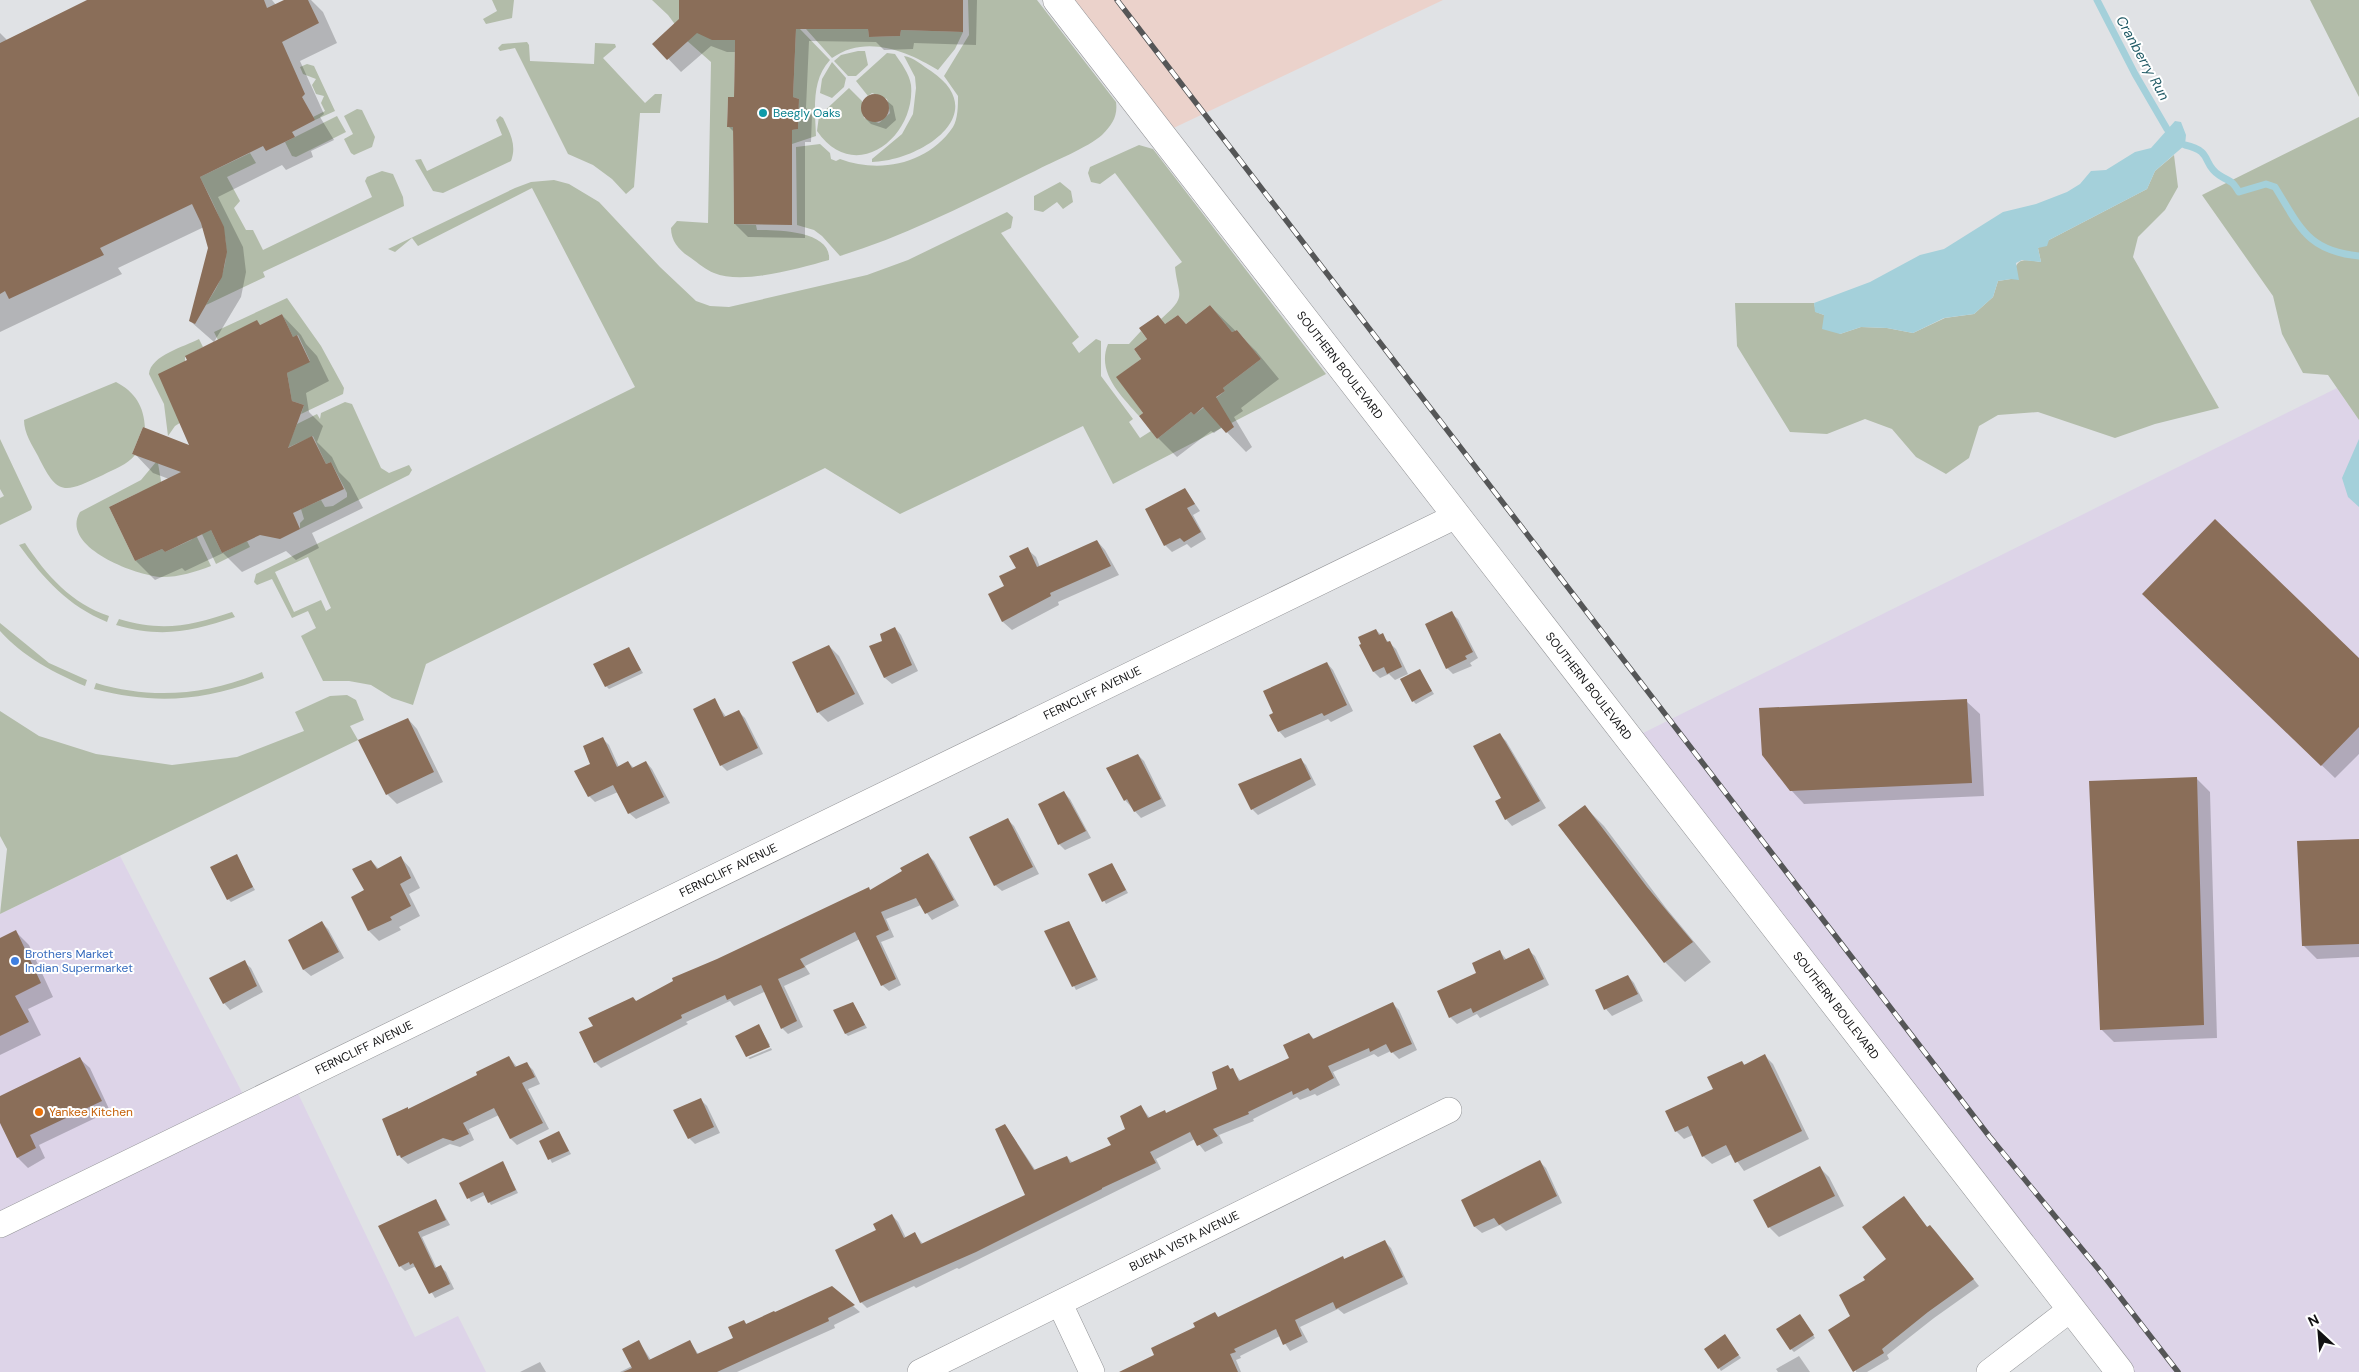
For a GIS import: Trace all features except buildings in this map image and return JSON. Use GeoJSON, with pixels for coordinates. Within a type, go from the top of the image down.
{"type":"FeatureCollection","features":[{"type":"Feature","properties":{"kind":"street","name":"SOUTHERN BOULEVARD"},"geometry":{"type":"LineString","coordinates":[[1057,0],[2120,1372]]}},
{"type":"Feature","properties":{"kind":"street","name":"FERNCLIFF AVENUE"},"geometry":{"type":"LineString","coordinates":[[0,1225],[1456,516]]}},
{"type":"Feature","properties":{"kind":"street","name":"BUENA VISTA AVENUE"},"geometry":{"type":"LineString","coordinates":[[920,1372],[1449,1110]]}},
{"type":"Feature","properties":{"kind":"street"},"geometry":{"type":"LineString","coordinates":[[1060,1304],[1092,1372]]}},
{"type":"Feature","properties":{"kind":"street"},"geometry":{"type":"LineString","coordinates":[[1989,1372],[2070,1309]]}},
{"type":"Feature","properties":{"kind":"shaded area"},"geometry":{"type":"Polygon","coordinates":[[[1057,0],[1443,0],[1161,134],[1057,0]]]}},
{"type":"Feature","properties":{"kind":"shaded area"},"geometry":{"type":"Polygon","coordinates":[[[2337,388],[2359,420],[2359,1372],[2120,1372],[1629,740],[2337,388]]]}},
{"type":"Feature","properties":{"kind":"shaded area"},"geometry":{"type":"Polygon","coordinates":[[[120,856],[248,1104],[293,1083],[415,1337],[458,1316],[486,1372],[0,1372],[0,914],[120,856]]]}},
{"type":"Feature","properties":{"kind":"green space"},"geometry":{"type":"Polygon","coordinates":[[[492,0],[514,0],[512,18],[486,24],[483,19],[497,11],[492,0]]]}},
{"type":"Feature","properties":{"kind":"green space"},"geometry":{"type":"Polygon","coordinates":[[[652,0],[679,0],[680,24],[677,27],[668,15],[652,0]]]}},
{"type":"Feature","properties":{"kind":"green space"},"geometry":{"type":"Polygon","coordinates":[[[968,0],[1037,0],[1116,102],[1114,120],[1109,128],[1096,140],[1070,154],[915,228],[840,256],[814,230],[797,225],[796,147],[820,144],[830,153],[831,159],[836,161],[840,159],[871,166],[887,165],[917,157],[943,140],[955,124],[958,104],[958,96],[944,76],[969,35],[968,0]]]}},
{"type":"Feature","properties":{"kind":"green space"},"geometry":{"type":"Polygon","coordinates":[[[2310,0],[2359,0],[2359,97],[2310,0]]]}},
{"type":"Feature","properties":{"kind":"green space"},"geometry":{"type":"Polygon","coordinates":[[[799,28],[830,60],[824,68],[817,86],[815,106],[816,136],[792,144],[792,130],[798,129],[799,99],[793,97],[796,29],[799,28]]]}},
{"type":"Feature","properties":{"kind":"green space"},"geometry":{"type":"Polygon","coordinates":[[[696,29],[735,40],[734,97],[728,97],[727,126],[733,127],[734,224],[756,225],[757,230],[776,230],[812,237],[822,243],[828,250],[829,260],[771,274],[740,277],[726,276],[705,268],[683,252],[674,242],[671,228],[677,221],[708,223],[711,62],[685,39],[696,29]]]}},
{"type":"Feature","properties":{"kind":"green space"},"geometry":{"type":"Polygon","coordinates":[[[806,29],[868,29],[869,37],[900,36],[901,30],[963,32],[955,49],[938,70],[900,52],[872,46],[845,51],[832,58],[806,29]]]}},
{"type":"Feature","properties":{"kind":"green space"},"geometry":{"type":"Polygon","coordinates":[[[527,42],[529,45],[530,61],[594,64],[595,43],[615,44],[616,47],[603,58],[645,103],[655,94],[662,94],[660,113],[640,113],[634,187],[626,194],[612,179],[593,165],[568,154],[515,48],[500,51],[498,48],[502,44],[527,42]]]}},
{"type":"Feature","properties":{"kind":"green space"},"geometry":{"type":"Polygon","coordinates":[[[865,51],[868,65],[856,76],[848,76],[834,61],[841,55],[865,51]]]}},
{"type":"Feature","properties":{"kind":"green space"},"geometry":{"type":"Polygon","coordinates":[[[887,53],[895,54],[904,68],[911,85],[910,104],[904,122],[893,137],[880,148],[865,154],[848,154],[832,147],[817,131],[819,116],[849,88],[862,101],[864,118],[879,123],[890,113],[887,99],[872,93],[868,96],[856,81],[887,53]]]}},
{"type":"Feature","properties":{"kind":"green space"},"geometry":{"type":"Polygon","coordinates":[[[904,56],[931,71],[949,87],[955,103],[953,118],[943,132],[928,144],[891,160],[872,162],[872,159],[902,134],[913,114],[916,88],[915,77],[904,56]]]}},
{"type":"Feature","properties":{"kind":"green space"},"geometry":{"type":"Polygon","coordinates":[[[832,62],[846,78],[844,87],[832,98],[820,93],[822,79],[832,62]]]}},
{"type":"Feature","properties":{"kind":"green space"},"geometry":{"type":"Polygon","coordinates":[[[307,64],[314,66],[335,111],[315,120],[313,117],[325,111],[321,103],[324,96],[316,94],[312,85],[316,79],[303,74],[300,67],[307,64]]]}},
{"type":"Feature","properties":{"kind":"green space"},"geometry":{"type":"Polygon","coordinates":[[[357,109],[362,110],[375,137],[372,147],[354,155],[344,139],[353,134],[344,116],[357,109]]]}},
{"type":"Feature","properties":{"kind":"green space"},"geometry":{"type":"Polygon","coordinates":[[[337,116],[346,132],[296,157],[292,156],[285,142],[337,116]]]}},
{"type":"Feature","properties":{"kind":"green space"},"geometry":{"type":"Polygon","coordinates":[[[500,116],[503,118],[512,139],[513,155],[511,161],[443,193],[433,191],[415,160],[421,159],[427,171],[502,135],[496,120],[500,116]]]}},
{"type":"Feature","properties":{"kind":"green space"},"geometry":{"type":"Polygon","coordinates":[[[2359,117],[2359,420],[2328,375],[2303,373],[2282,334],[2273,296],[2202,195],[2359,117]]]}},
{"type":"Feature","properties":{"kind":"green space"},"geometry":{"type":"Polygon","coordinates":[[[1139,145],[1153,149],[1326,374],[1113,484],[1083,426],[900,514],[825,468],[426,664],[413,705],[392,698],[371,685],[349,681],[323,681],[301,636],[316,628],[308,611],[292,618],[272,579],[257,585],[254,582],[256,574],[635,387],[532,188],[418,246],[412,238],[395,252],[388,249],[531,182],[554,180],[569,184],[599,202],[660,267],[696,301],[710,306],[729,307],[867,275],[908,260],[1007,212],[1013,217],[1011,228],[1001,233],[1079,337],[1072,343],[1079,353],[1096,339],[1101,341],[1101,376],[1133,419],[1129,422],[1140,438],[1151,431],[1157,439],[1191,412],[1194,415],[1225,391],[1223,388],[1261,359],[1237,330],[1232,332],[1210,305],[1186,324],[1178,315],[1165,324],[1161,319],[1178,300],[1179,290],[1175,267],[1182,262],[1115,173],[1100,184],[1091,182],[1088,173],[1090,167],[1139,145]],[[308,557],[275,572],[294,612],[321,600],[326,611],[331,608],[308,557]]]}},
{"type":"Feature","properties":{"kind":"green space"},"geometry":{"type":"Polygon","coordinates":[[[250,153],[256,163],[227,177],[240,201],[234,208],[246,230],[253,230],[263,250],[372,197],[365,181],[367,177],[382,171],[393,174],[403,197],[404,206],[263,272],[265,277],[206,305],[220,281],[226,250],[225,238],[218,213],[200,177],[250,153]]]}},
{"type":"Feature","properties":{"kind":"green space"},"geometry":{"type":"Polygon","coordinates":[[[2174,155],[2178,187],[2165,210],[2138,237],[2133,257],[2219,408],[2155,424],[2115,438],[2038,412],[1998,415],[1979,426],[1969,458],[1946,474],[1916,457],[1892,429],[1865,419],[1827,434],[1790,432],[1737,346],[1735,303],[1814,303],[1816,312],[1824,315],[1840,334],[1861,327],[1887,328],[1913,333],[1945,318],[1974,314],[1993,297],[1998,281],[2011,279],[2018,263],[2024,260],[2041,262],[2038,248],[2049,240],[2147,189],[2155,171],[2174,155]]]}},
{"type":"Feature","properties":{"kind":"green space"},"geometry":{"type":"Polygon","coordinates":[[[1060,182],[1071,191],[1073,202],[1063,209],[1057,202],[1043,212],[1034,210],[1034,196],[1060,182]]]}},
{"type":"Feature","properties":{"kind":"green space"},"geometry":{"type":"Polygon","coordinates":[[[287,298],[321,346],[344,388],[343,394],[301,414],[304,405],[292,401],[287,373],[310,361],[298,335],[293,337],[282,314],[260,325],[257,321],[220,344],[214,332],[287,298]]]}},
{"type":"Feature","properties":{"kind":"green space"},"geometry":{"type":"Polygon","coordinates":[[[1141,331],[1147,339],[1134,349],[1141,359],[1117,377],[1143,413],[1139,416],[1113,383],[1105,365],[1105,355],[1108,344],[1129,344],[1141,331]]]}},
{"type":"Feature","properties":{"kind":"green space"},"geometry":{"type":"Polygon","coordinates":[[[199,339],[203,347],[185,357],[186,419],[175,426],[168,436],[164,404],[149,374],[151,367],[162,357],[199,339]]]}},
{"type":"Feature","properties":{"kind":"green space"},"geometry":{"type":"Polygon","coordinates":[[[116,382],[133,395],[143,413],[145,428],[143,427],[132,454],[135,455],[128,462],[79,485],[63,488],[57,485],[51,479],[31,443],[25,430],[24,420],[116,382]]]}},
{"type":"Feature","properties":{"kind":"green space"},"geometry":{"type":"Polygon","coordinates":[[[345,402],[352,404],[381,468],[389,473],[409,465],[412,470],[409,475],[300,529],[300,523],[304,519],[301,509],[321,500],[325,507],[333,506],[347,497],[347,493],[331,462],[326,464],[313,436],[287,448],[297,424],[317,414],[320,419],[321,413],[345,402]]]}},
{"type":"Feature","properties":{"kind":"green space"},"geometry":{"type":"Polygon","coordinates":[[[0,439],[32,507],[31,510],[0,525],[0,498],[4,496],[0,489],[0,439]]]}},
{"type":"Feature","properties":{"kind":"green space"},"geometry":{"type":"Polygon","coordinates":[[[156,462],[158,463],[162,487],[140,492],[109,507],[135,561],[162,549],[165,552],[191,540],[196,535],[211,566],[175,576],[162,577],[150,575],[120,565],[104,557],[90,548],[80,537],[76,525],[80,512],[141,480],[156,462]]]}},
{"type":"Feature","properties":{"kind":"green space"},"geometry":{"type":"Polygon","coordinates":[[[210,528],[222,553],[247,541],[250,547],[216,564],[201,532],[210,528]]]}},
{"type":"Feature","properties":{"kind":"green space"},"geometry":{"type":"Polygon","coordinates":[[[25,543],[61,587],[83,604],[109,616],[107,622],[80,608],[58,590],[19,545],[25,543]]]}},
{"type":"Feature","properties":{"kind":"green space"},"geometry":{"type":"Polygon","coordinates":[[[232,612],[235,617],[190,630],[176,632],[147,631],[116,625],[119,619],[149,625],[176,626],[203,621],[232,612]]]}},
{"type":"Feature","properties":{"kind":"green space"},"geometry":{"type":"Polygon","coordinates":[[[0,623],[49,663],[87,680],[85,686],[51,670],[18,648],[0,631],[0,623]]]}},
{"type":"Feature","properties":{"kind":"green space"},"geometry":{"type":"Polygon","coordinates":[[[262,672],[264,678],[221,692],[200,696],[160,699],[94,689],[96,683],[138,692],[159,693],[200,690],[221,686],[262,672]]]}},
{"type":"Feature","properties":{"kind":"green space"},"geometry":{"type":"Polygon","coordinates":[[[347,695],[356,700],[364,720],[350,726],[358,740],[0,914],[7,849],[0,836],[0,711],[39,736],[96,754],[172,765],[237,757],[304,731],[295,712],[330,696],[347,695]]]}},
{"type":"Feature","properties":{"kind":"water"},"geometry":{"type":"Polygon","coordinates":[[[2175,121],[2181,122],[2186,135],[2185,145],[2155,171],[2147,189],[2049,240],[2047,246],[2038,248],[2041,262],[2022,260],[2016,263],[2019,280],[1998,281],[1993,297],[1974,314],[1944,318],[1913,333],[1887,328],[1861,327],[1840,334],[1822,329],[1824,315],[1815,312],[1814,303],[1870,282],[1920,255],[1944,249],[2003,212],[2036,204],[2067,192],[2080,184],[2091,171],[2106,170],[2135,152],[2151,148],[2175,121]]]}},
{"type":"Feature","properties":{"kind":"water"},"geometry":{"type":"Polygon","coordinates":[[[2359,439],[2359,507],[2348,497],[2342,478],[2359,439]]]}},
{"type":"Feature","properties":{"kind":"waterway","name":"Cranberry Run"},"geometry":{"type":"LineString","coordinates":[[2097,0],[2135,74],[2167,129]]}},
{"type":"Feature","properties":{"kind":"waterway","name":"Cranberry Run"},"geometry":{"type":"LineString","coordinates":[[2185,145],[2204,154],[2210,167],[2232,183],[2239,192],[2266,184],[2275,187],[2299,225],[2316,243],[2327,249],[2359,256]]}},
{"type":"Feature","properties":{"kind":"railway"},"geometry":{"type":"LineString","coordinates":[[1117,0],[1989,1136],[2100,1271],[2178,1372]]}},
{"type":"Feature","properties":{"kind":"place","name":"Beegly Oaks"},"geometry":{"type":"Point","coordinates":[763,113]}},
{"type":"Feature","properties":{"kind":"place","name":"Brothers Market Indian Supermarket"},"geometry":{"type":"Point","coordinates":[15,961]}},
{"type":"Feature","properties":{"kind":"place","name":"Yankee Kitchen"},"geometry":{"type":"Point","coordinates":[39,1112]}}]}
